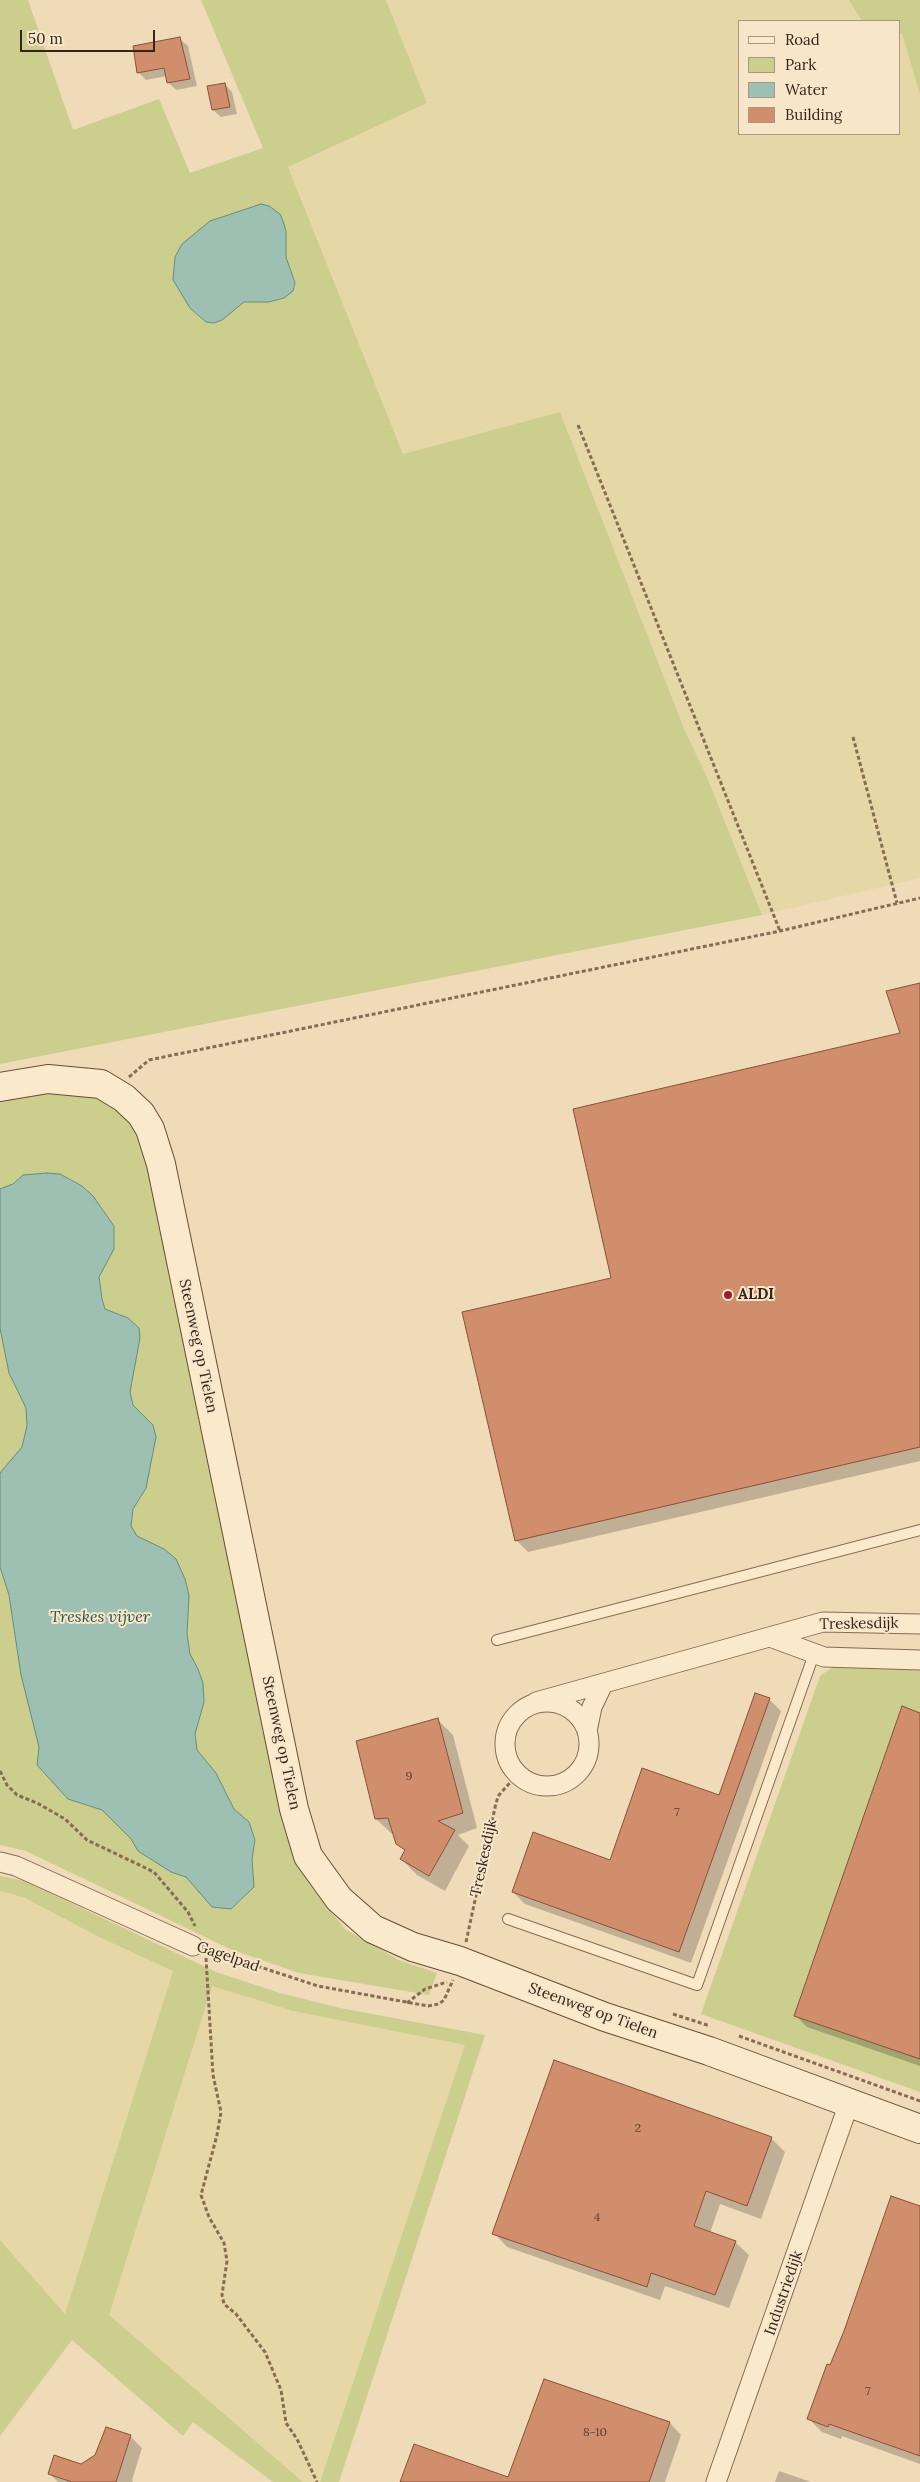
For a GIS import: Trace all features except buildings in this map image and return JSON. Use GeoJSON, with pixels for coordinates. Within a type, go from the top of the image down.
{"type":"FeatureCollection","features":[{"type":"Feature","properties":{"kind":"street","name":"Steenweg op Tielen"},"geometry":{"type":"LineString","coordinates":[[0,1087],[48,1079],[100,1084],[124,1098],[141,1114],[150,1128],[161,1164],[294,1809],[308,1856],[339,1899],[373,1929],[413,1948],[460,1961],[605,2017],[709,2052],[920,2129]]}},
{"type":"Feature","properties":{"kind":"street","name":"Treskesdijk"},"geometry":{"type":"LineString","coordinates":[[517,1775],[509,1764],[505,1752],[504,1739],[508,1727],[515,1716],[524,1708],[536,1702],[823,1622],[920,1624]]}},
{"type":"Feature","properties":{"kind":"street","name":"Treskesdijk"},"geometry":{"type":"LineString","coordinates":[[770,1637],[824,1657],[920,1660]]}},
{"type":"Feature","properties":{"kind":"street"},"geometry":{"type":"LineString","coordinates":[[517,1775],[527,1782],[539,1786],[552,1786],[564,1783],[583,1767],[588,1755],[587,1730],[592,1707],[603,1684]]}},
{"type":"Feature","properties":{"kind":"street"},"geometry":{"type":"LineString","coordinates":[[536,1702],[549,1701],[562,1704],[577,1714],[587,1730]]}},
{"type":"Feature","properties":{"kind":"street","name":"Gagelpad"},"geometry":{"type":"LineString","coordinates":[[0,1862],[16,1866],[199,1942]]}},
{"type":"Feature","properties":{"kind":"street","name":"Industriedijk"},"geometry":{"type":"LineString","coordinates":[[716,2482],[849,2103]]}},
{"type":"Feature","properties":{"kind":"lane"},"geometry":{"type":"LineString","coordinates":[[496,1640],[920,1530]]}},
{"type":"Feature","properties":{"kind":"lane"},"geometry":{"type":"LineString","coordinates":[[508,1919],[697,1985],[814,1654]]}},
{"type":"Feature","properties":{"kind":"path"},"geometry":{"type":"LineString","coordinates":[[578,425],[780,931]]}},
{"type":"Feature","properties":{"kind":"path"},"geometry":{"type":"LineString","coordinates":[[853,737],[897,903]]}},
{"type":"Feature","properties":{"kind":"path"},"geometry":{"type":"LineString","coordinates":[[124,1081],[149,1060],[780,931],[920,898]]}},
{"type":"Feature","properties":{"kind":"path"},"geometry":{"type":"LineString","coordinates":[[0,1771],[8,1785],[17,1795],[37,1802],[65,1819],[87,1840],[154,1872],[188,1912],[199,1942],[213,2074],[221,2112],[217,2135],[200,2195],[209,2217],[224,2243],[227,2261],[222,2295],[224,2304],[236,2314],[265,2352],[281,2390],[286,2423],[297,2439],[317,2482]]}},
{"type":"Feature","properties":{"kind":"path","name":"Treskesdijk"},"geometry":{"type":"LineString","coordinates":[[465,1948],[496,1803],[500,1795],[517,1775]]}},
{"type":"Feature","properties":{"kind":"path","name":"Gagelpad"},"geometry":{"type":"LineString","coordinates":[[199,1942],[318,1986],[407,2003],[428,2006],[439,2004],[444,2000],[453,1979],[430,1987],[407,2003]]}},
{"type":"Feature","properties":{"kind":"shaded area"},"geometry":{"type":"Polygon","coordinates":[[[386,0],[849,0],[861,20],[738,20],[738,135],[900,135],[900,34],[902,33],[920,95],[920,878],[762,915],[707,777],[685,731],[560,412],[403,454],[288,167],[427,103],[386,0]]]}},
{"type":"Feature","properties":{"kind":"shaded area"},"geometry":{"type":"Polygon","coordinates":[[[0,1891],[25,1898],[99,1937],[173,1971],[65,2315],[0,2240],[0,1891]]]}},
{"type":"Feature","properties":{"kind":"shaded area"},"geometry":{"type":"Polygon","coordinates":[[[212,1986],[293,2011],[466,2045],[320,2482],[303,2482],[108,2315],[212,1986]]]}},
{"type":"Feature","properties":{"kind":"green space"},"geometry":{"type":"Polygon","coordinates":[[[0,0],[28,0],[73,130],[159,99],[190,173],[263,148],[201,0],[386,0],[427,103],[288,167],[403,454],[560,412],[685,731],[707,777],[762,915],[0,1064],[0,0]],[[286,231],[190,308],[206,322],[214,323],[244,302],[269,302],[284,298],[295,286],[286,257],[286,231]]]}},
{"type":"Feature","properties":{"kind":"green space"},"geometry":{"type":"Polygon","coordinates":[[[849,0],[920,0],[920,95],[902,33],[900,34],[900,20],[861,20],[849,0]]]}},
{"type":"Feature","properties":{"kind":"green space"},"geometry":{"type":"Polygon","coordinates":[[[0,1090],[136,1093],[292,1845],[312,1888],[346,1930],[399,1960],[437,1973],[429,1995],[299,1973],[230,1949],[26,1851],[0,1845],[0,1090]]]}},
{"type":"Feature","properties":{"kind":"green space"},"geometry":{"type":"Polygon","coordinates":[[[837,1664],[920,1666],[920,2092],[701,2014],[820,1676],[837,1664]]]}},
{"type":"Feature","properties":{"kind":"green space"},"geometry":{"type":"Polygon","coordinates":[[[0,1876],[25,1881],[216,1972],[280,1993],[340,2008],[485,2035],[339,2482],[320,2482],[465,2045],[293,2011],[212,1986],[109,2315],[303,2482],[273,2482],[193,2422],[183,2436],[72,2340],[0,2436],[0,2240],[65,2314],[173,1971],[99,1937],[25,1898],[0,1891],[0,1876]]]}},
{"type":"Feature","properties":{"kind":"water"},"geometry":{"type":"Polygon","coordinates":[[[261,204],[269,206],[280,214],[283,221],[286,231],[286,257],[295,283],[293,291],[284,298],[269,302],[244,302],[222,320],[214,323],[206,322],[190,308],[173,280],[175,257],[182,244],[210,221],[261,204]]]}},
{"type":"Feature","properties":{"kind":"water","name":"Treskes vijver"},"geometry":{"type":"Polygon","coordinates":[[[60,1174],[82,1186],[93,1196],[114,1226],[114,1249],[99,1277],[102,1299],[105,1309],[128,1318],[139,1328],[140,1338],[130,1392],[133,1405],[153,1425],[156,1437],[146,1488],[133,1509],[131,1526],[137,1536],[164,1549],[176,1559],[185,1579],[189,1595],[187,1634],[190,1654],[203,1683],[204,1702],[195,1734],[197,1750],[216,1773],[234,1809],[249,1822],[255,1840],[252,1859],[254,1887],[231,1909],[212,1907],[186,1877],[171,1872],[138,1851],[131,1839],[102,1810],[68,1799],[37,1765],[39,1747],[21,1675],[9,1595],[0,1567],[0,1473],[22,1447],[27,1426],[26,1408],[9,1373],[0,1328],[0,1189],[13,1184],[23,1175],[60,1174]]]}},
{"type":"Feature","properties":{"kind":"place","name":"ALDI"},"geometry":{"type":"Point","coordinates":[728,1295]}}]}
